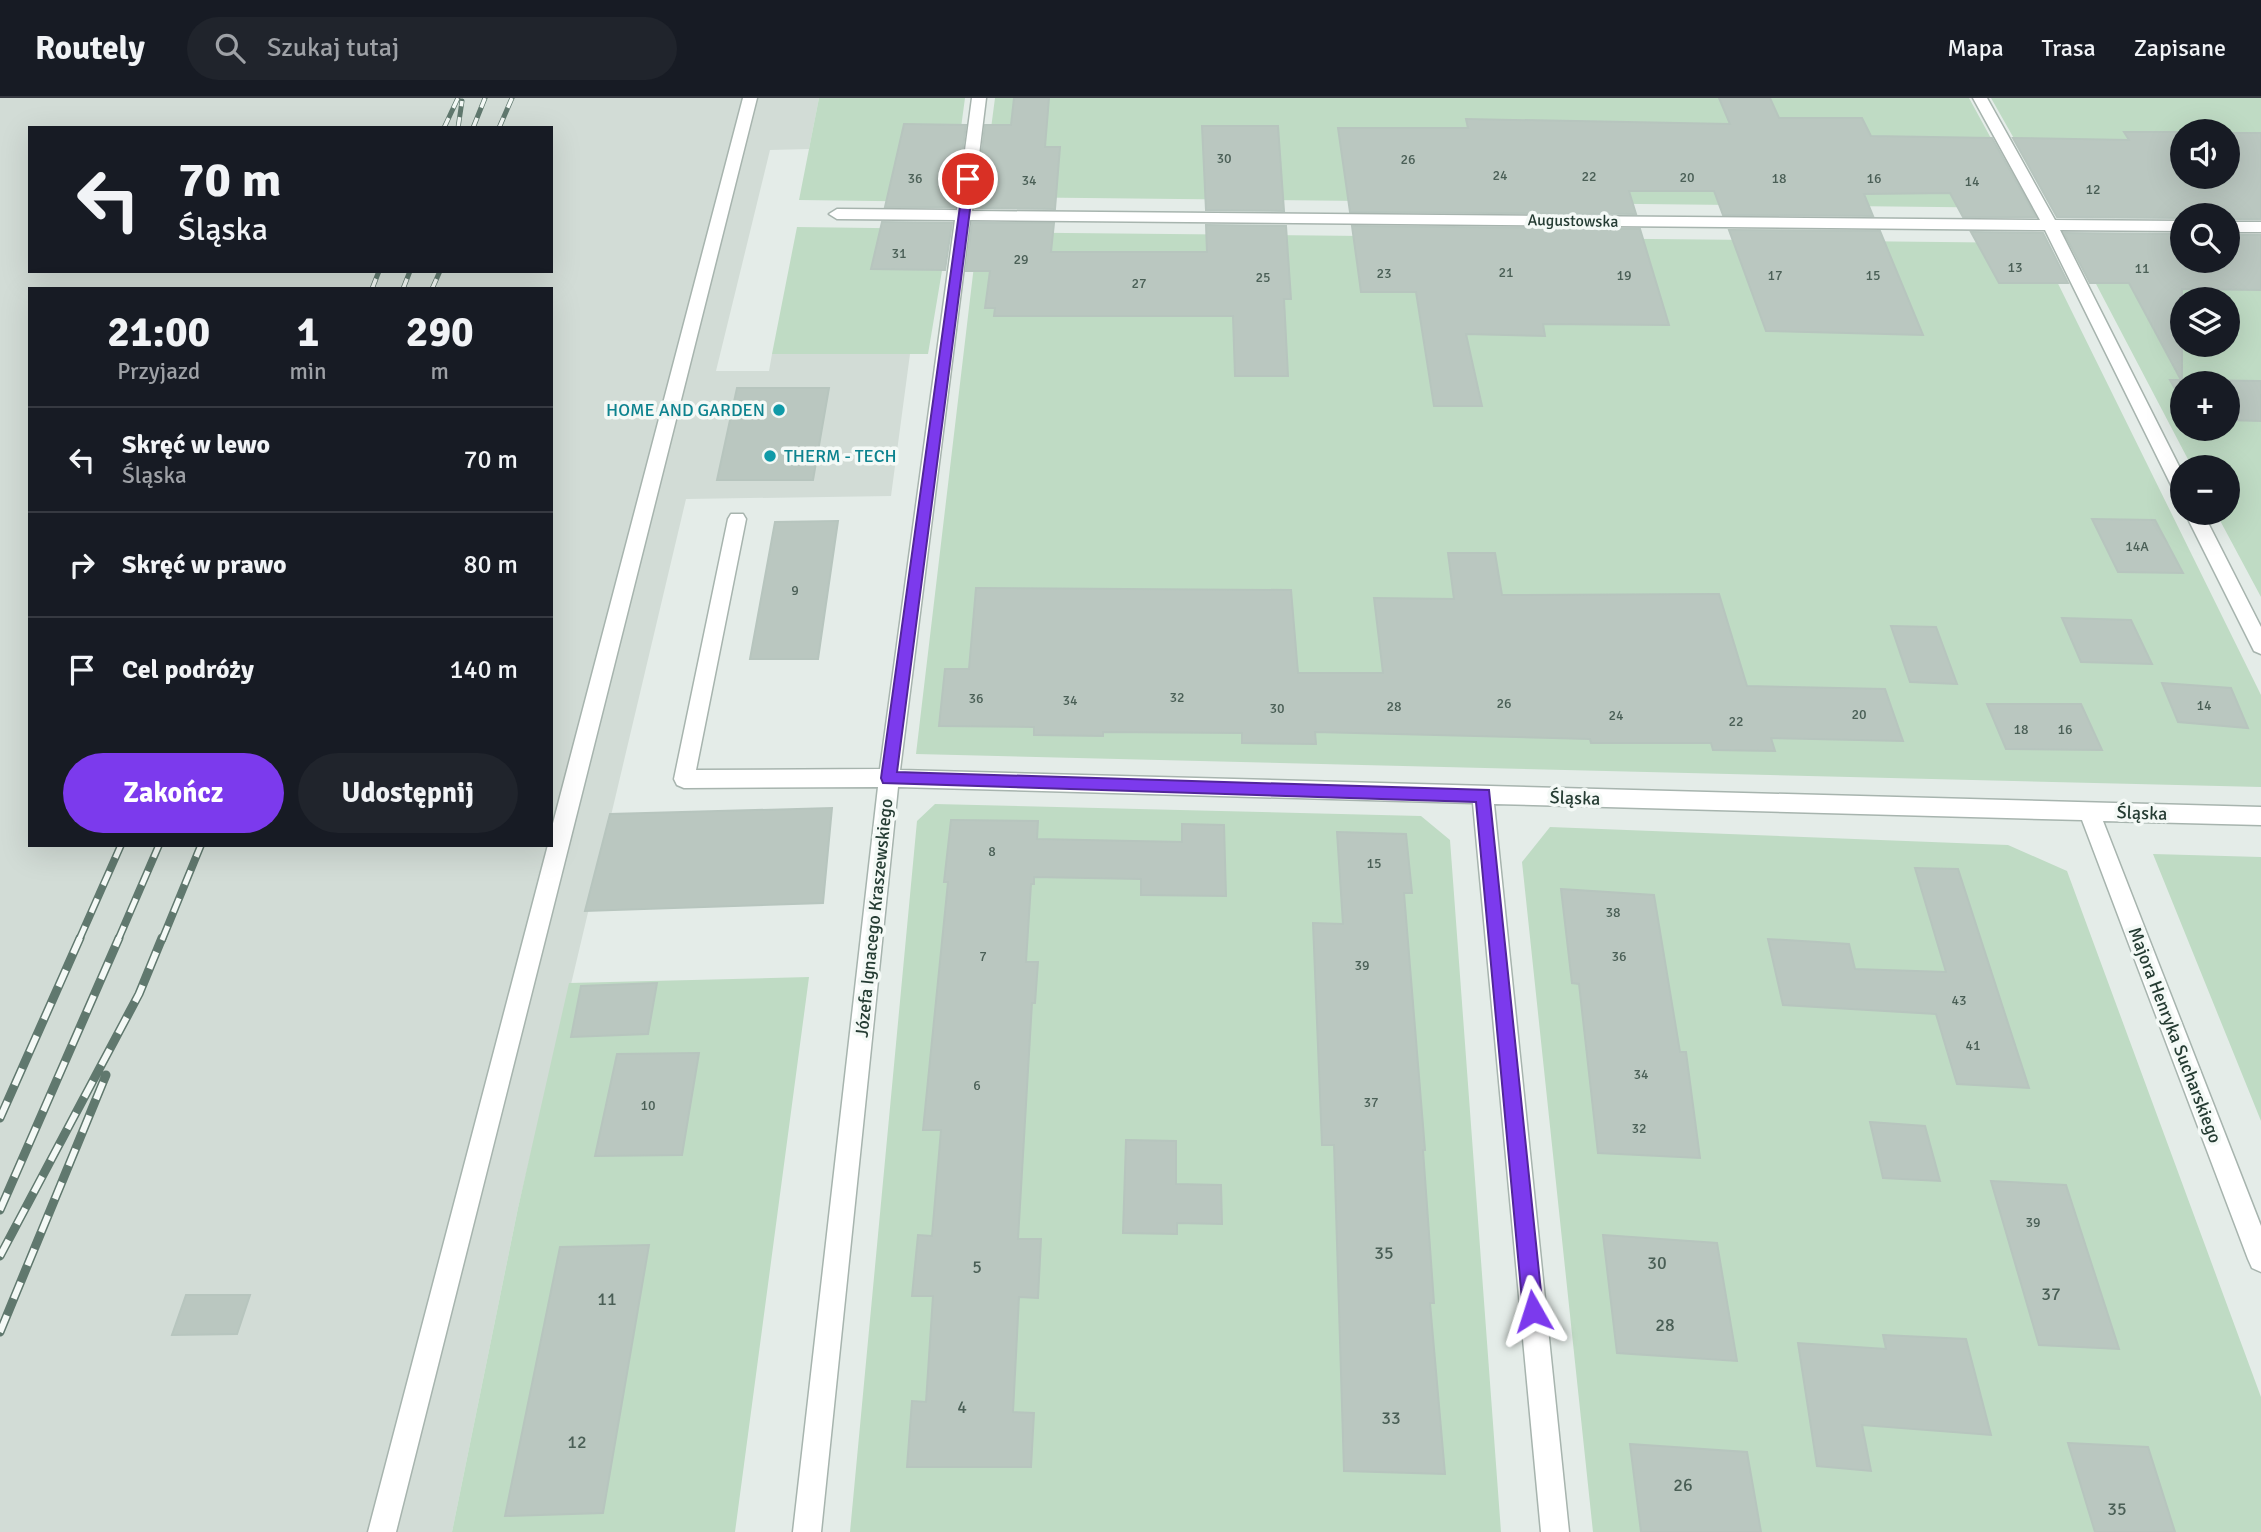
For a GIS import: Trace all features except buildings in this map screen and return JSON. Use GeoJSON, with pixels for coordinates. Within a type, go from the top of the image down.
{"type":"FeatureCollection","features":[{"type":"Feature","properties":{"kind":"street"},"geometry":{"type":"LineString","coordinates":[[382,1532],[750,98]]}},
{"type":"Feature","properties":{"kind":"street","name":"Józefa Ignacego Kraszewskiego"},"geometry":{"type":"LineString","coordinates":[[807,1532],[889,778],[979,98]]}},
{"type":"Feature","properties":{"kind":"street"},"geometry":{"type":"LineString","coordinates":[[1980,98],[2050,225],[2170,465]]}},
{"type":"Feature","properties":{"kind":"street","name":"Augustowska"},"geometry":{"type":"LineString","coordinates":[[837,214],[2170,226]]}},
{"type":"Feature","properties":{"kind":"street"},"geometry":{"type":"LineString","coordinates":[[2240,227],[2261,227]]}},
{"type":"Feature","properties":{"kind":"street","name":"Śląska"},"geometry":{"type":"LineString","coordinates":[[737,519],[684,779],[889,778],[2261,816]]}},
{"type":"Feature","properties":{"kind":"street"},"geometry":{"type":"LineString","coordinates":[[2200,525],[2261,646]]}},
{"type":"Feature","properties":{"kind":"street"},"geometry":{"type":"LineString","coordinates":[[1483,795],[1555,1532]]}},
{"type":"Feature","properties":{"kind":"street","name":"Majora Henryka Sucharskiego"},"geometry":{"type":"LineString","coordinates":[[2089,811],[2261,1259]]}},
{"type":"Feature","properties":{"kind":"shaded area"},"geometry":{"type":"Polygon","coordinates":[[[0,98],[819,98],[809,149],[770,150],[716,371],[769,371],[772,354],[910,354],[891,496],[686,499],[518,1208],[452,1532],[0,1532],[0,98]]]}},
{"type":"Feature","properties":{"kind":"green space"},"geometry":{"type":"Polygon","coordinates":[[[819,98],[965,98],[951,202],[799,200],[819,98]]]}},
{"type":"Feature","properties":{"kind":"green space"},"geometry":{"type":"Polygon","coordinates":[[[995,98],[1969,98],[2029,208],[982,197],[995,98]]]}},
{"type":"Feature","properties":{"kind":"green space"},"geometry":{"type":"Polygon","coordinates":[[[1991,98],[2261,98],[2261,211],[2240,210],[2240,203],[2170,203],[2170,207],[2050,202],[1991,98]]]}},
{"type":"Feature","properties":{"kind":"green space"},"geometry":{"type":"Polygon","coordinates":[[[797,227],[949,229],[928,354],[772,354],[797,227]]]}},
{"type":"Feature","properties":{"kind":"green space"},"geometry":{"type":"Polygon","coordinates":[[[978,232],[2038,243],[2170,511],[2170,525],[2177,525],[2261,695],[2261,787],[916,754],[978,232]]]}},
{"type":"Feature","properties":{"kind":"green space"},"geometry":{"type":"Polygon","coordinates":[[[2073,240],[2170,241],[2170,273],[2240,273],[2240,241],[2261,241],[2261,597],[2222,525],[2240,525],[2240,455],[2186,455],[2178,441],[2240,441],[2240,371],[2170,371],[2170,425],[2073,240]]]}},
{"type":"Feature","properties":{"kind":"green space"},"geometry":{"type":"Polygon","coordinates":[[[935,804],[1421,816],[1450,840],[1501,1532],[850,1532],[917,821],[935,804]]]}},
{"type":"Feature","properties":{"kind":"green space"},"geometry":{"type":"Polygon","coordinates":[[[1550,827],[2008,845],[2067,871],[2261,1397],[2261,1532],[1593,1532],[1522,862],[1550,827]]]}},
{"type":"Feature","properties":{"kind":"green space"},"geometry":{"type":"Polygon","coordinates":[[[2153,854],[2261,857],[2261,1121],[2153,854]]]}},
{"type":"Feature","properties":{"kind":"green space"},"geometry":{"type":"Polygon","coordinates":[[[809,977],[735,1532],[452,1532],[518,1208],[569,983],[809,977]]]}},
{"type":"Feature","properties":{"kind":"railway"},"geometry":{"type":"LineString","coordinates":[[445,126],[458,98]]}},
{"type":"Feature","properties":{"kind":"railway"},"geometry":{"type":"LineString","coordinates":[[474,126],[485,98]]}},
{"type":"Feature","properties":{"kind":"railway"},"geometry":{"type":"LineString","coordinates":[[500,126],[512,98]]}},
{"type":"Feature","properties":{"kind":"railway"},"geometry":{"type":"LineString","coordinates":[[458,126],[462,101]]}},
{"type":"Feature","properties":{"kind":"railway"},"geometry":{"type":"LineString","coordinates":[[373,287],[378,273]]}},
{"type":"Feature","properties":{"kind":"railway"},"geometry":{"type":"LineString","coordinates":[[404,287],[409,273]]}},
{"type":"Feature","properties":{"kind":"railway"},"geometry":{"type":"LineString","coordinates":[[433,287],[439,273]]}},
{"type":"Feature","properties":{"kind":"railway"},"geometry":{"type":"LineString","coordinates":[[79,940],[120,847]]}},
{"type":"Feature","properties":{"kind":"railway"},"geometry":{"type":"LineString","coordinates":[[118,940],[158,847]]}},
{"type":"Feature","properties":{"kind":"railway"},"geometry":{"type":"LineString","coordinates":[[162,940],[200,847]]}},
{"type":"Feature","properties":{"kind":"railway"},"geometry":{"type":"LineString","coordinates":[[0,1118],[80,938]]}},
{"type":"Feature","properties":{"kind":"railway"},"geometry":{"type":"LineString","coordinates":[[0,1210],[119,938]]}},
{"type":"Feature","properties":{"kind":"railway"},"geometry":{"type":"LineString","coordinates":[[0,1256],[139,994],[162,938]]}},
{"type":"Feature","properties":{"kind":"railway"},"geometry":{"type":"LineString","coordinates":[[0,1332],[106,1075]]}},
{"type":"Feature","properties":{"kind":"place","name":"HOME AND GARDEN"},"geometry":{"type":"Point","coordinates":[779,410]}},
{"type":"Feature","properties":{"kind":"place","name":"THERM - TECH"},"geometry":{"type":"Point","coordinates":[770,456]}},
{"type":"Feature","properties":{"kind":"route"},"geometry":{"type":"LineString","coordinates":[[968,179],[889,778],[1483,795],[1533,1311]]}}]}
